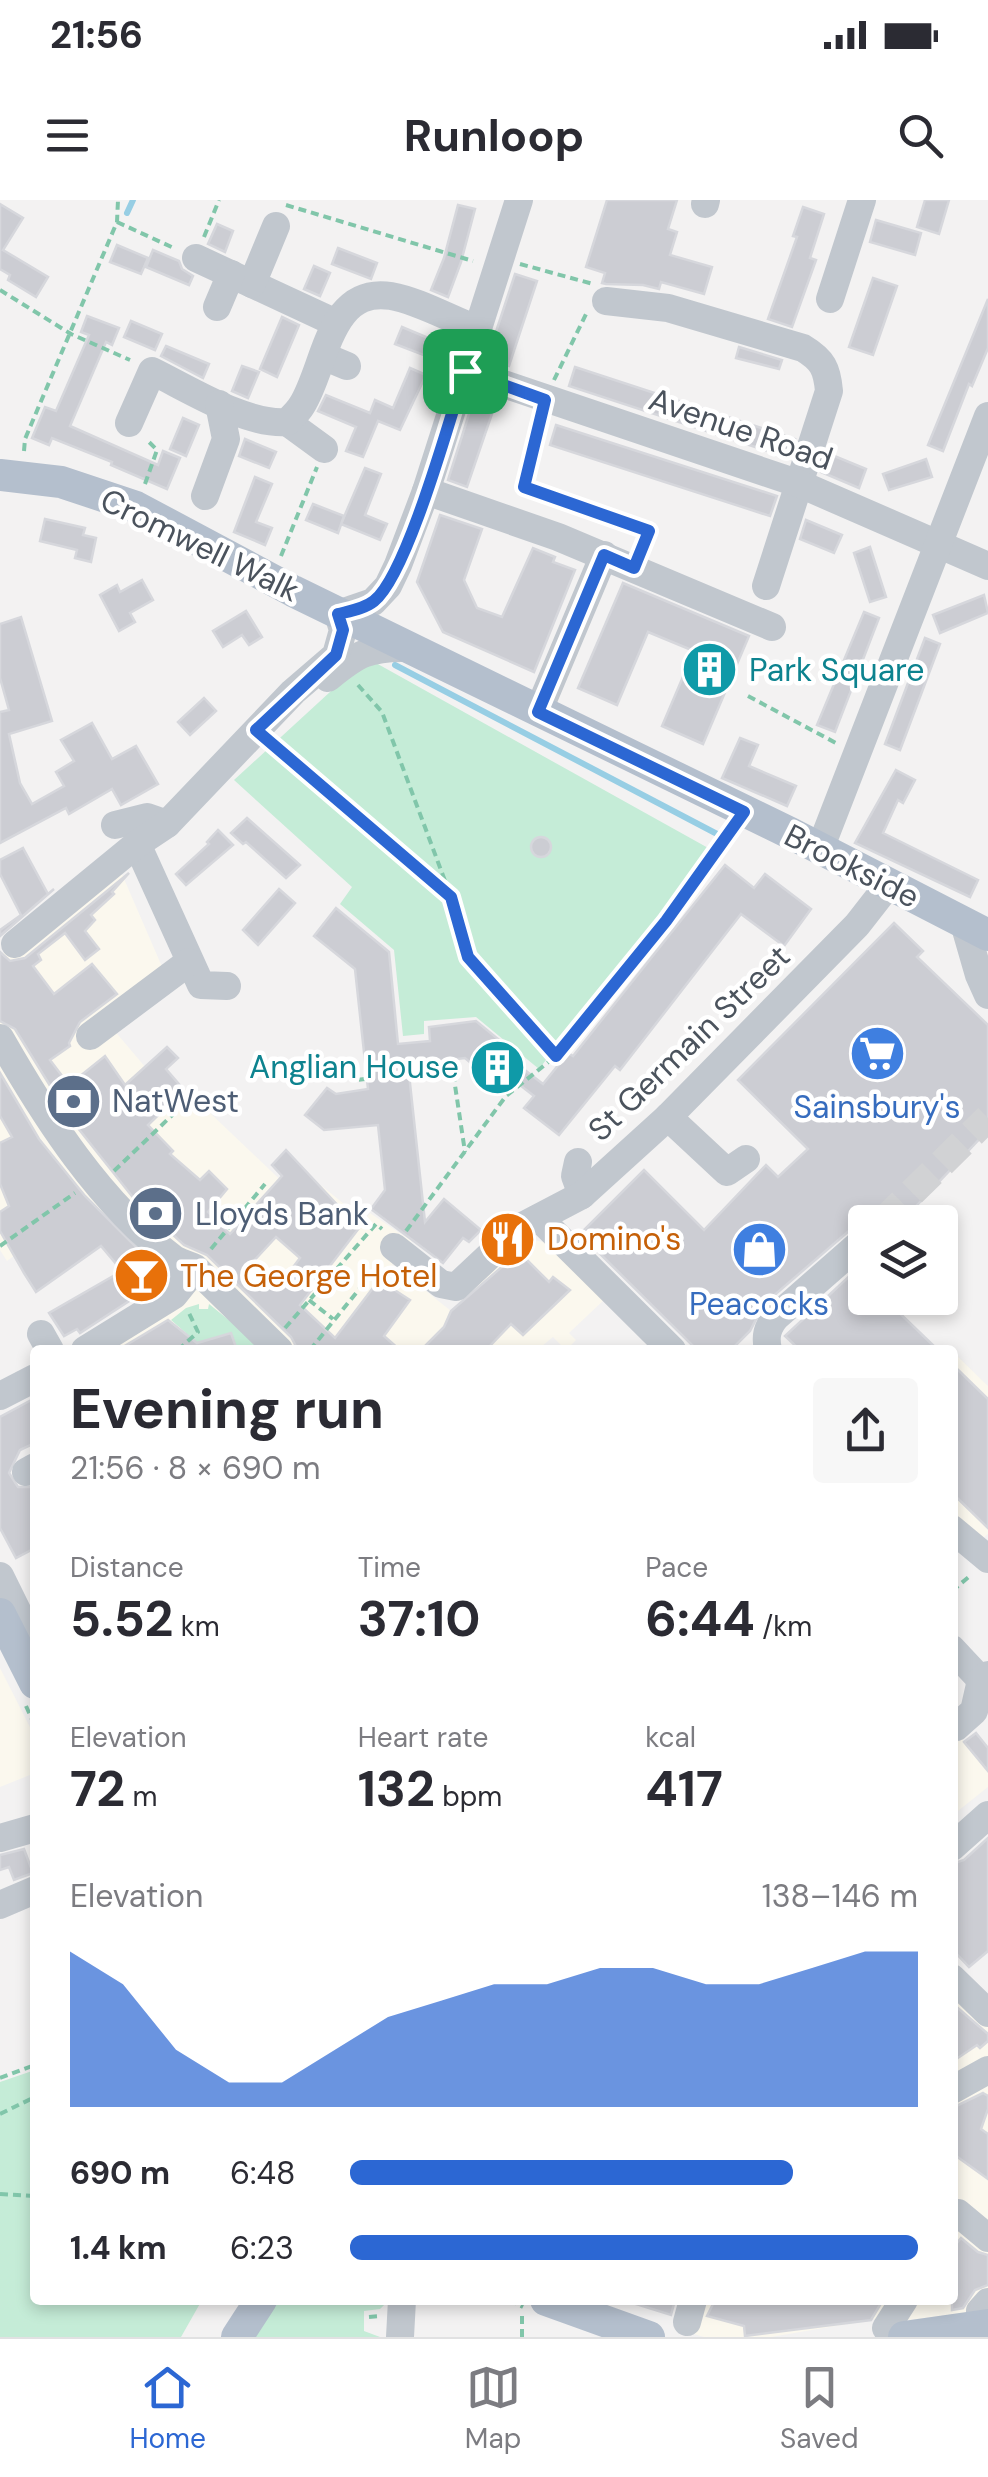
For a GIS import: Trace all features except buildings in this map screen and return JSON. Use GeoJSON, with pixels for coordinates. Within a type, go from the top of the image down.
{"type":"FeatureCollection","features":[{"type":"Feature","properties":{"kind":"main road","name":"Cromwell Walk"},"geometry":{"type":"LineString","coordinates":[[11,475],[61,482],[136,507],[338,614]]}},
{"type":"Feature","properties":{"kind":"main road","name":"Brookside"},"geometry":{"type":"LineString","coordinates":[[338,614],[976,929]]}},
{"type":"Feature","properties":{"kind":"main road"},"geometry":{"type":"LineString","coordinates":[[0,1614],[30,1673]]}},
{"type":"Feature","properties":{"kind":"main road"},"geometry":{"type":"LineString","coordinates":[[237,2337],[258,2305]]}},
{"type":"Feature","properties":{"kind":"main road"},"geometry":{"type":"LineString","coordinates":[[554,2305],[648,2337]]}},
{"type":"Feature","properties":{"kind":"main road"},"geometry":{"type":"LineString","coordinates":[[895,2332],[986,2314]]}},
{"type":"Feature","properties":{"kind":"street"},"geometry":{"type":"LineString","coordinates":[[15,944],[136,844],[167,824],[293,692],[336,655],[343,630],[338,614],[373,602],[388,586],[426,491],[519,200]]}},
{"type":"Feature","properties":{"kind":"street"},"geometry":{"type":"LineString","coordinates":[[830,299],[861,200]]}},
{"type":"Feature","properties":{"kind":"street"},"geometry":{"type":"LineString","coordinates":[[216,307],[242,279],[274,213]]}},
{"type":"Feature","properties":{"kind":"street"},"geometry":{"type":"LineString","coordinates":[[196,258],[336,322]]}},
{"type":"Feature","properties":{"kind":"street"},"geometry":{"type":"LineString","coordinates":[[130,423],[145,368],[271,424],[286,422],[335,361],[336,322],[350,305],[370,295],[393,296],[478,330]]}},
{"type":"Feature","properties":{"kind":"street"},"geometry":{"type":"LineString","coordinates":[[597,306],[668,308],[804,348],[820,358],[827,371],[829,392],[766,586]]}},
{"type":"Feature","properties":{"kind":"street","name":"Avenue Road"},"geometry":{"type":"LineString","coordinates":[[465,371],[800,484],[988,566]]}},
{"type":"Feature","properties":{"kind":"street"},"geometry":{"type":"LineString","coordinates":[[205,496],[226,439],[220,404]]}},
{"type":"Feature","properties":{"kind":"street"},"geometry":{"type":"LineString","coordinates":[[820,849],[988,416]]}},
{"type":"Feature","properties":{"kind":"street"},"geometry":{"type":"LineString","coordinates":[[286,422],[324,450]]}},
{"type":"Feature","properties":{"kind":"street"},"geometry":{"type":"LineString","coordinates":[[426,491],[604,555],[772,628]]}},
{"type":"Feature","properties":{"kind":"street"},"geometry":{"type":"LineString","coordinates":[[538,712],[604,555]]}},
{"type":"Feature","properties":{"kind":"street"},"geometry":{"type":"LineString","coordinates":[[261,726],[288,710],[355,656],[379,647],[407,648]]}},
{"type":"Feature","properties":{"kind":"street"},"geometry":{"type":"LineString","coordinates":[[115,825],[148,817],[167,824]]}},
{"type":"Feature","properties":{"kind":"street"},"geometry":{"type":"LineString","coordinates":[[136,844],[202,985],[227,986]]}},
{"type":"Feature","properties":{"kind":"street","name":"St Germain Street"},"geometry":{"type":"LineString","coordinates":[[396,1244],[441,1284],[456,1287],[529,1223],[582,1196],[668,1117],[857,925],[888,884]]}},
{"type":"Feature","properties":{"kind":"street"},"geometry":{"type":"LineString","coordinates":[[976,929],[978,975],[988,995]]}},
{"type":"Feature","properties":{"kind":"street"},"geometry":{"type":"LineString","coordinates":[[90,1036],[189,962]]}},
{"type":"Feature","properties":{"kind":"street"},"geometry":{"type":"LineString","coordinates":[[0,1038],[30,1090],[97,1181],[185,1272],[180,1302]]}},
{"type":"Feature","properties":{"kind":"street"},"geometry":{"type":"LineString","coordinates":[[668,1117],[727,1172],[746,1160]]}},
{"type":"Feature","properties":{"kind":"street"},"geometry":{"type":"LineString","coordinates":[[578,1162],[575,1176],[582,1196]]}},
{"type":"Feature","properties":{"kind":"street"},"geometry":{"type":"LineString","coordinates":[[529,1223],[666,1345]]}},
{"type":"Feature","properties":{"kind":"street"},"geometry":{"type":"LineString","coordinates":[[767,1345],[768,1327],[776,1318],[848,1254]]}},
{"type":"Feature","properties":{"kind":"street"},"geometry":{"type":"LineString","coordinates":[[177,1262],[195,1268],[226,1300],[279,1342]]}},
{"type":"Feature","properties":{"kind":"street"},"geometry":{"type":"LineString","coordinates":[[97,1345],[198,1293],[226,1300]]}},
{"type":"Feature","properties":{"kind":"street"},"geometry":{"type":"LineString","coordinates":[[0,1396],[30,1382]]}},
{"type":"Feature","properties":{"kind":"street"},"geometry":{"type":"LineString","coordinates":[[958,1535],[988,1560]]}},
{"type":"Feature","properties":{"kind":"street"},"geometry":{"type":"LineString","coordinates":[[0,1576],[30,1637]]}},
{"type":"Feature","properties":{"kind":"street"},"geometry":{"type":"LineString","coordinates":[[958,1654],[984,1678],[974,1711],[958,1724]]}},
{"type":"Feature","properties":{"kind":"street"},"geometry":{"type":"LineString","coordinates":[[0,1838],[30,1829]]}},
{"type":"Feature","properties":{"kind":"street"},"geometry":{"type":"LineString","coordinates":[[0,1905],[30,1892]]}},
{"type":"Feature","properties":{"kind":"street"},"geometry":{"type":"LineString","coordinates":[[958,1984],[988,2014]]}},
{"type":"Feature","properties":{"kind":"street"},"geometry":{"type":"LineString","coordinates":[[958,2087],[988,2070]]}},
{"type":"Feature","properties":{"kind":"street"},"geometry":{"type":"LineString","coordinates":[[958,2214],[988,2238]]}},
{"type":"Feature","properties":{"kind":"street"},"geometry":{"type":"LineString","coordinates":[[895,2332],[903,2305]]}},
{"type":"Feature","properties":{"kind":"path"},"geometry":{"type":"LineString","coordinates":[[11,475],[117,222],[118,200]]}},
{"type":"Feature","properties":{"kind":"path"},"geometry":{"type":"LineString","coordinates":[[117,222],[196,258],[219,200]]}},
{"type":"Feature","properties":{"kind":"path"},"geometry":{"type":"LineString","coordinates":[[274,213],[497,268],[513,262],[597,285],[597,306],[545,400],[524,487],[649,531],[634,568]]}},
{"type":"Feature","properties":{"kind":"path"},"geometry":{"type":"LineString","coordinates":[[0,290],[71,334],[145,368]]}},
{"type":"Feature","properties":{"kind":"path"},"geometry":{"type":"LineString","coordinates":[[130,423],[157,450],[136,507]]}},
{"type":"Feature","properties":{"kind":"path"},"geometry":{"type":"LineString","coordinates":[[272,579],[324,450]]}},
{"type":"Feature","properties":{"kind":"path"},"geometry":{"type":"LineString","coordinates":[[344,665],[382,712],[451,897],[468,957],[556,1056]]}},
{"type":"Feature","properties":{"kind":"path"},"geometry":{"type":"LineString","coordinates":[[748,696],[858,755]]}},
{"type":"Feature","properties":{"kind":"path"},"geometry":{"type":"LineString","coordinates":[[261,726],[451,897]]}},
{"type":"Feature","properties":{"kind":"path"},"geometry":{"type":"LineString","coordinates":[[314,1345],[396,1244],[506,1096],[556,1056],[666,921],[744,812]]}},
{"type":"Feature","properties":{"kind":"path"},"geometry":{"type":"LineString","coordinates":[[336,1068],[357,1080],[373,1078]]}},
{"type":"Feature","properties":{"kind":"path"},"geometry":{"type":"LineString","coordinates":[[403,1076],[453,1072],[465,1152]]}},
{"type":"Feature","properties":{"kind":"path"},"geometry":{"type":"LineString","coordinates":[[0,1246],[97,1181],[190,1098]]}},
{"type":"Feature","properties":{"kind":"path"},"geometry":{"type":"LineString","coordinates":[[208,1253],[266,1184]]}},
{"type":"Feature","properties":{"kind":"path"},"geometry":{"type":"LineString","coordinates":[[279,1342],[309,1300],[376,1224],[396,1244]]}},
{"type":"Feature","properties":{"kind":"path"},"geometry":{"type":"LineString","coordinates":[[309,1300],[334,1320]]}},
{"type":"Feature","properties":{"kind":"path"},"geometry":{"type":"LineString","coordinates":[[180,1302],[198,1332],[184,1345]]}},
{"type":"Feature","properties":{"kind":"path"},"geometry":{"type":"LineString","coordinates":[[311,1312],[316,1306]]}},
{"type":"Feature","properties":{"kind":"path"},"geometry":{"type":"LineString","coordinates":[[0,2078],[30,2068]]}},
{"type":"Feature","properties":{"kind":"path"},"geometry":{"type":"LineString","coordinates":[[0,2114],[30,2099]]}},
{"type":"Feature","properties":{"kind":"path"},"geometry":{"type":"LineString","coordinates":[[0,2194],[30,2196]]}},
{"type":"Feature","properties":{"kind":"path"},"geometry":{"type":"LineString","coordinates":[[522,2337],[546,2305]]}},
{"type":"Feature","properties":{"kind":"shaded area"},"geometry":{"type":"Polygon","coordinates":[[[118,865],[163,969],[102,1016],[157,1081],[168,1073],[293,1192],[313,1179],[364,1220],[370,1213],[411,1241],[392,1264],[451,1311],[520,1244],[534,1240],[548,1243],[606,1298],[569,1333],[576,1340],[571,1345],[561,1345],[553,1337],[543,1345],[260,1345],[210,1305],[209,1309],[199,1309],[199,1305],[172,1320],[186,1333],[177,1345],[102,1345],[187,1279],[109,1216],[57,1252],[15,1255],[7,1261],[0,1250],[0,955],[30,937],[118,865]]]}},
{"type":"Feature","properties":{"kind":"shaded area"},"geometry":{"type":"Polygon","coordinates":[[[958,1357],[988,1386],[988,1534],[979,1542],[958,1542],[958,1357]]]}},
{"type":"Feature","properties":{"kind":"shaded area"},"geometry":{"type":"Polygon","coordinates":[[[0,1668],[30,1727],[30,1775],[0,1787],[0,1668]]]}},
{"type":"Feature","properties":{"kind":"shaded area"},"geometry":{"type":"Polygon","coordinates":[[[961,1738],[988,1772],[988,1787],[958,1811],[961,1738]]]}},
{"type":"Feature","properties":{"kind":"shaded area"},"geometry":{"type":"Polygon","coordinates":[[[958,1992],[988,2022],[988,2057],[958,2077],[958,1992]]]}},
{"type":"Feature","properties":{"kind":"shaded area"},"geometry":{"type":"Polygon","coordinates":[[[988,2081],[988,2310],[876,2324],[876,2319],[771,2337],[704,2337],[674,2328],[681,2305],[958,2305],[958,2098],[988,2081]]]}},
{"type":"Feature","properties":{"kind":"green space"},"geometry":{"type":"Polygon","coordinates":[[[367,658],[710,849],[539,1069],[476,1017],[424,1021],[424,1034],[403,1036],[394,950],[340,904],[352,887],[234,780],[367,658]]]}},
{"type":"Feature","properties":{"kind":"green space"},"geometry":{"type":"Polygon","coordinates":[[[199,1304],[199,1309],[208,1309],[209,1304],[260,1345],[177,1345],[186,1333],[171,1320],[199,1304]]]}},
{"type":"Feature","properties":{"kind":"green space"},"geometry":{"type":"Polygon","coordinates":[[[30,2072],[30,2305],[199,2305],[181,2337],[0,2337],[0,2082],[30,2072]]]}},
{"type":"Feature","properties":{"kind":"green space"},"geometry":{"type":"Polygon","coordinates":[[[271,2305],[384,2305],[364,2311],[364,2331],[380,2337],[254,2337],[271,2305]]]}},
{"type":"Feature","properties":{"kind":"waterway"},"geometry":{"type":"LineString","coordinates":[[127,213],[133,200]]}},
{"type":"Feature","properties":{"kind":"waterway"},"geometry":{"type":"LineString","coordinates":[[395,665],[719,835]]}},
{"type":"Feature","properties":{"kind":"tunnel"},"geometry":{"type":"LineString","coordinates":[[899,1205],[988,1118]]}},
{"type":"Feature","properties":{"kind":"place","name":"Park Square"},"geometry":{"type":"Point","coordinates":[710,670]}},
{"type":"Feature","properties":{"kind":"place","name":"Sainsbury's"},"geometry":{"type":"Point","coordinates":[877,1053]}},
{"type":"Feature","properties":{"kind":"place","name":"Anglian House"},"geometry":{"type":"Point","coordinates":[498,1067]}},
{"type":"Feature","properties":{"kind":"place","name":"NatWest"},"geometry":{"type":"Point","coordinates":[73,1101]}},
{"type":"Feature","properties":{"kind":"place","name":"Lloyds Bank"},"geometry":{"type":"Point","coordinates":[156,1214]}},
{"type":"Feature","properties":{"kind":"place","name":"Domino's"},"geometry":{"type":"Point","coordinates":[508,1239]}},
{"type":"Feature","properties":{"kind":"place","name":"Peacocks"},"geometry":{"type":"Point","coordinates":[759,1250]}},
{"type":"Feature","properties":{"kind":"place","name":"The George Hotel"},"geometry":{"type":"Point","coordinates":[141,1276]}},
{"type":"Feature","properties":{"kind":"route"},"geometry":{"type":"LineString","coordinates":[[465,371],[545,400],[524,487],[649,531],[634,568],[604,555],[538,712],[744,812],[666,921],[556,1056],[468,957],[451,897],[256,730],[336,655],[343,630],[338,614],[373,602],[388,586],[426,491],[465,371]]}}]}
